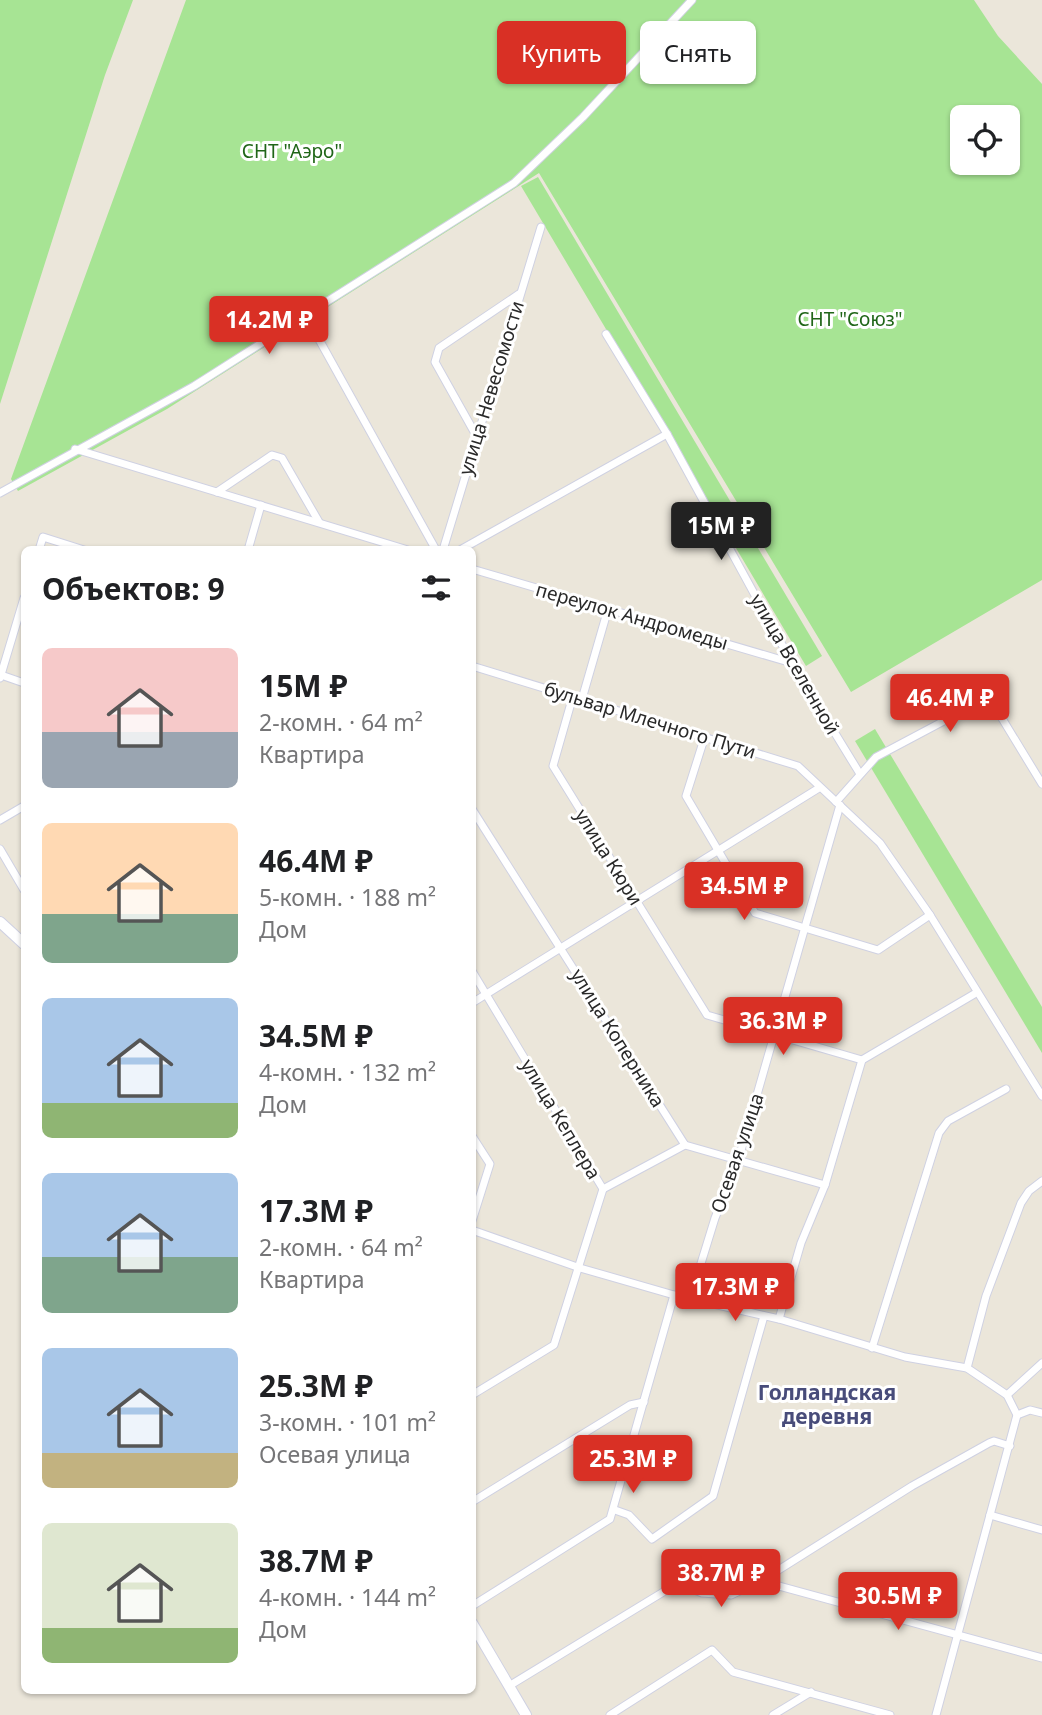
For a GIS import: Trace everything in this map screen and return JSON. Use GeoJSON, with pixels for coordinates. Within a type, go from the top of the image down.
{"type":"FeatureCollection","features":[{"type":"Feature","properties":{"kind":"main road"},"geometry":{"type":"LineString","coordinates":[[0,922],[21,941]]}},
{"type":"Feature","properties":{"kind":"main road"},"geometry":{"type":"LineString","coordinates":[[476,1630],[526,1715]]}},
{"type":"Feature","properties":{"kind":"street"},"geometry":{"type":"LineString","coordinates":[[0,494],[75,449],[194,386],[514,183],[575,125],[692,0]]}},
{"type":"Feature","properties":{"kind":"street","name":"улица Невесомости"},"geometry":{"type":"LineString","coordinates":[[444,546],[541,226]]}},
{"type":"Feature","properties":{"kind":"street"},"geometry":{"type":"LineString","coordinates":[[477,437],[435,362],[439,348],[519,294]]}},
{"type":"Feature","properties":{"kind":"street"},"geometry":{"type":"LineString","coordinates":[[306,316],[434,546]]}},
{"type":"Feature","properties":{"kind":"street","name":"улица Вселенной"},"geometry":{"type":"LineString","coordinates":[[606,334],[667,434],[792,663],[860,774]]}},
{"type":"Feature","properties":{"kind":"street"},"geometry":{"type":"LineString","coordinates":[[467,546],[667,434]]}},
{"type":"Feature","properties":{"kind":"street"},"geometry":{"type":"LineString","coordinates":[[75,449],[395,546]]}},
{"type":"Feature","properties":{"kind":"street"},"geometry":{"type":"LineString","coordinates":[[217,492],[272,455],[282,458],[320,523]]}},
{"type":"Feature","properties":{"kind":"street"},"geometry":{"type":"LineString","coordinates":[[249,546],[261,505]]}},
{"type":"Feature","properties":{"kind":"street"},"geometry":{"type":"LineString","coordinates":[[40,546],[43,537],[71,546]]}},
{"type":"Feature","properties":{"kind":"street","name":"переулок Андромеды"},"geometry":{"type":"LineString","coordinates":[[476,570],[792,663]]}},
{"type":"Feature","properties":{"kind":"street"},"geometry":{"type":"LineString","coordinates":[[21,608],[0,676],[21,683]]}},
{"type":"Feature","properties":{"kind":"street"},"geometry":{"type":"LineString","coordinates":[[582,699],[608,608]]}},
{"type":"Feature","properties":{"kind":"street","name":"бульвар Млечного Пути"},"geometry":{"type":"LineString","coordinates":[[476,668],[798,766],[819,788]]}},
{"type":"Feature","properties":{"kind":"street","name":"улица Кюри"},"geometry":{"type":"LineString","coordinates":[[573,696],[553,766],[707,1015],[862,1060]]}},
{"type":"Feature","properties":{"kind":"street"},"geometry":{"type":"LineString","coordinates":[[838,804],[860,774],[876,758],[989,697],[1042,784]]}},
{"type":"Feature","properties":{"kind":"street"},"geometry":{"type":"LineString","coordinates":[[705,736],[687,796],[755,913],[878,950],[930,915]]}},
{"type":"Feature","properties":{"kind":"street"},"geometry":{"type":"LineString","coordinates":[[476,1000],[819,788],[880,843],[930,915],[975,993],[1042,1096]]}},
{"type":"Feature","properties":{"kind":"street","name":"Осевая улица"},"geometry":{"type":"LineString","coordinates":[[690,1299],[715,1218],[738,1161],[806,928],[838,804]]}},
{"type":"Feature","properties":{"kind":"street"},"geometry":{"type":"LineString","coordinates":[[0,820],[21,808]]}},
{"type":"Feature","properties":{"kind":"street","name":"улица Коперника"},"geometry":{"type":"LineString","coordinates":[[476,815],[685,1145]]}},
{"type":"Feature","properties":{"kind":"street"},"geometry":{"type":"LineString","coordinates":[[0,849],[21,885]]}},
{"type":"Feature","properties":{"kind":"street","name":"улица Кеплера"},"geometry":{"type":"LineString","coordinates":[[476,978],[603,1189],[554,1345],[476,1393]]}},
{"type":"Feature","properties":{"kind":"street"},"geometry":{"type":"LineString","coordinates":[[779,1319],[801,1243],[825,1185],[862,1060],[975,993]]}},
{"type":"Feature","properties":{"kind":"street"},"geometry":{"type":"LineString","coordinates":[[872,1348],[939,1133],[948,1121],[1006,1090]]}},
{"type":"Feature","properties":{"kind":"street"},"geometry":{"type":"LineString","coordinates":[[476,1142],[490,1164],[476,1208]]}},
{"type":"Feature","properties":{"kind":"street"},"geometry":{"type":"LineString","coordinates":[[603,1189],[685,1145],[825,1185]]}},
{"type":"Feature","properties":{"kind":"street"},"geometry":{"type":"LineString","coordinates":[[967,1368],[986,1296],[1021,1203],[1029,1191],[1042,1181]]}},
{"type":"Feature","properties":{"kind":"street"},"geometry":{"type":"LineString","coordinates":[[476,1231],[580,1268],[674,1296],[779,1319],[905,1357],[967,1368],[1007,1395],[1017,1415],[960,1635],[936,1715]]}},
{"type":"Feature","properties":{"kind":"street"},"geometry":{"type":"LineString","coordinates":[[476,1603],[610,1519],[615,1510],[674,1296]]}},
{"type":"Feature","properties":{"kind":"street"},"geometry":{"type":"LineString","coordinates":[[615,1510],[629,1515],[652,1539],[713,1496],[764,1317]]}},
{"type":"Feature","properties":{"kind":"street"},"geometry":{"type":"LineString","coordinates":[[1007,1395],[1042,1363]]}},
{"type":"Feature","properties":{"kind":"street"},"geometry":{"type":"LineString","coordinates":[[476,1500],[630,1405],[644,1402]]}},
{"type":"Feature","properties":{"kind":"street"},"geometry":{"type":"LineString","coordinates":[[1017,1415],[1030,1410],[1042,1413]]}},
{"type":"Feature","properties":{"kind":"street"},"geometry":{"type":"LineString","coordinates":[[509,1686],[678,1583],[702,1593],[731,1595],[761,1581],[912,1486],[989,1443],[994,1441],[1010,1446]]}},
{"type":"Feature","properties":{"kind":"street"},"geometry":{"type":"LineString","coordinates":[[990,1515],[1042,1530]]}},
{"type":"Feature","properties":{"kind":"street"},"geometry":{"type":"LineString","coordinates":[[761,1581],[1042,1658]]}},
{"type":"Feature","properties":{"kind":"street"},"geometry":{"type":"LineString","coordinates":[[610,1715],[712,1650],[733,1672],[890,1715]]}},
{"type":"Feature","properties":{"kind":"street"},"geometry":{"type":"LineString","coordinates":[[773,1715],[811,1692]]}},
{"type":"Feature","properties":{"kind":"green space"},"geometry":{"type":"Polygon","coordinates":[[[0,0],[133,0],[105,75],[0,404],[0,0]]]}},
{"type":"Feature","properties":{"kind":"green space","name":"СНТ \"Союз\""},"geometry":{"type":"Polygon","coordinates":[[[186,0],[974,0],[998,36],[1042,84],[1042,580],[851,692],[539,173],[167,409],[18,491],[11,479],[186,0]]]}},
{"type":"Feature","properties":{"kind":"green space"},"geometry":{"type":"Polygon","coordinates":[[[538,177],[822,656],[806,666],[521,186],[538,177]]]}},
{"type":"Feature","properties":{"kind":"green space"},"geometry":{"type":"Polygon","coordinates":[[[875,729],[1042,1007],[1042,1053],[855,741],[875,729]]]}},
{"type":"Feature","properties":{"kind":"district","name":"Голландская деревня"},"geometry":{"type":"Point","coordinates":[827,1404]}},
{"type":"Feature","properties":{"kind":"park label","name":"СНТ \"Аэро\""},"geometry":{"type":"Point","coordinates":[292,151]}}]}
